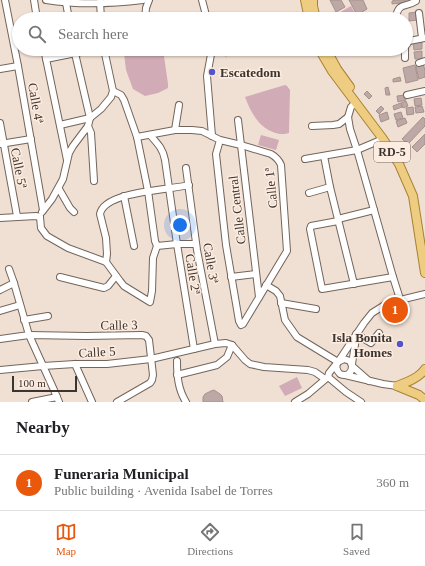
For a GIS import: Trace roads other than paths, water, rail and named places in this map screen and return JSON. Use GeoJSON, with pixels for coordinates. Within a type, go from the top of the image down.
{"type":"FeatureCollection","features":[{"type":"Feature","properties":{"kind":"main road"},"geometry":{"type":"LineString","coordinates":[[305,0],[308,12]]}},
{"type":"Feature","properties":{"kind":"main road"},"geometry":{"type":"LineString","coordinates":[[313,0],[314,12]]}},
{"type":"Feature","properties":{"kind":"main road","name":"RD-5"},"geometry":{"type":"LineString","coordinates":[[323,56],[355,103],[384,140],[399,164],[412,196],[425,273]]}},
{"type":"Feature","properties":{"kind":"main road","name":"RD-5"},"geometry":{"type":"LineString","coordinates":[[330,56],[337,69],[403,161],[415,192],[425,244]]}},
{"type":"Feature","properties":{"kind":"main road"},"geometry":{"type":"LineString","coordinates":[[397,386],[422,373],[425,369]]}},
{"type":"Feature","properties":{"kind":"main road"},"geometry":{"type":"LineString","coordinates":[[397,386],[418,395],[425,400]]}},
{"type":"Feature","properties":{"kind":"street","name":"Calle 4ª"},"geometry":{"type":"LineString","coordinates":[[5,0],[12,36]]}},
{"type":"Feature","properties":{"kind":"street"},"geometry":{"type":"LineString","coordinates":[[34,0],[37,12]]}},
{"type":"Feature","properties":{"kind":"street"},"geometry":{"type":"LineString","coordinates":[[46,0],[66,3],[143,0]]}},
{"type":"Feature","properties":{"kind":"street"},"geometry":{"type":"LineString","coordinates":[[146,12],[149,0]]}},
{"type":"Feature","properties":{"kind":"street"},"geometry":{"type":"LineString","coordinates":[[202,0],[205,12]]}},
{"type":"Feature","properties":{"kind":"street"},"geometry":{"type":"LineString","coordinates":[[397,12],[399,7],[415,3],[416,0]]}},
{"type":"Feature","properties":{"kind":"street"},"geometry":{"type":"LineString","coordinates":[[100,2],[101,12]]}},
{"type":"Feature","properties":{"kind":"street"},"geometry":{"type":"LineString","coordinates":[[66,3],[68,12]]}},
{"type":"Feature","properties":{"kind":"street"},"geometry":{"type":"LineString","coordinates":[[413,40],[424,38],[419,12]]}},
{"type":"Feature","properties":{"kind":"street","name":"Calle 4ª"},"geometry":{"type":"LineString","coordinates":[[16,56],[43,210]]}},
{"type":"Feature","properties":{"kind":"street"},"geometry":{"type":"LineString","coordinates":[[45,56],[67,162]]}},
{"type":"Feature","properties":{"kind":"street"},"geometry":{"type":"LineString","coordinates":[[46,59],[57,56]]}},
{"type":"Feature","properties":{"kind":"street"},"geometry":{"type":"LineString","coordinates":[[76,56],[90,118],[88,126],[69,153],[63,179],[58,189],[43,210],[40,217],[41,228],[47,236],[68,248],[106,262],[124,286],[150,302],[152,291],[153,258],[157,246],[148,191],[137,136],[124,100],[121,95],[113,91]]}},
{"type":"Feature","properties":{"kind":"street"},"geometry":{"type":"LineString","coordinates":[[60,125],[90,118],[112,97],[113,91],[106,56]]}},
{"type":"Feature","properties":{"kind":"street"},"geometry":{"type":"LineString","coordinates":[[211,56],[208,76],[212,136]]}},
{"type":"Feature","properties":{"kind":"street"},"geometry":{"type":"LineString","coordinates":[[0,69],[18,66]]}},
{"type":"Feature","properties":{"kind":"street"},"geometry":{"type":"LineString","coordinates":[[407,95],[425,91]]}},
{"type":"Feature","properties":{"kind":"street"},"geometry":{"type":"LineString","coordinates":[[355,103],[351,107],[348,117],[350,128],[400,299]]}},
{"type":"Feature","properties":{"kind":"street"},"geometry":{"type":"LineString","coordinates":[[175,130],[179,105]]}},
{"type":"Feature","properties":{"kind":"street"},"geometry":{"type":"LineString","coordinates":[[312,126],[333,126],[339,124],[348,117]]}},
{"type":"Feature","properties":{"kind":"street","name":"Calle Central"},"geometry":{"type":"LineString","coordinates":[[238,120],[259,297]]}},
{"type":"Feature","properties":{"kind":"street","name":"Calle 5ª"},"geometry":{"type":"LineString","coordinates":[[0,123],[2,144],[17,216]]}},
{"type":"Feature","properties":{"kind":"street"},"geometry":{"type":"LineString","coordinates":[[88,126],[91,133],[94,181]]}},
{"type":"Feature","properties":{"kind":"street","name":"Calle 1ª"},"geometry":{"type":"LineString","coordinates":[[137,136],[175,130],[192,130],[275,156],[279,160],[287,251],[243,324],[239,321],[231,277]]}},
{"type":"Feature","properties":{"kind":"street","name":"Calle 2ª"},"geometry":{"type":"LineString","coordinates":[[150,135],[161,147],[164,153],[194,349]]}},
{"type":"Feature","properties":{"kind":"street"},"geometry":{"type":"LineString","coordinates":[[2,144],[31,139]]}},
{"type":"Feature","properties":{"kind":"street"},"geometry":{"type":"LineString","coordinates":[[220,140],[216,154],[231,277],[256,274]]}},
{"type":"Feature","properties":{"kind":"street"},"geometry":{"type":"LineString","coordinates":[[305,159],[357,150],[384,140]]}},
{"type":"Feature","properties":{"kind":"street"},"geometry":{"type":"LineString","coordinates":[[324,156],[330,187],[354,284]]}},
{"type":"Feature","properties":{"kind":"street","name":"Calle 3ª"},"geometry":{"type":"LineString","coordinates":[[186,168],[196,244],[215,344]]}},
{"type":"Feature","properties":{"kind":"street"},"geometry":{"type":"LineString","coordinates":[[106,262],[106,238],[100,214],[101,209],[104,206],[113,200],[124,196],[189,185]]}},
{"type":"Feature","properties":{"kind":"street"},"geometry":{"type":"LineString","coordinates":[[309,193],[330,187]]}},
{"type":"Feature","properties":{"kind":"street"},"geometry":{"type":"LineString","coordinates":[[58,189],[74,212]]}},
{"type":"Feature","properties":{"kind":"street"},"geometry":{"type":"LineString","coordinates":[[124,196],[134,246]]}},
{"type":"Feature","properties":{"kind":"street"},"geometry":{"type":"LineString","coordinates":[[374,210],[310,227],[322,288],[393,277]]}},
{"type":"Feature","properties":{"kind":"street"},"geometry":{"type":"LineString","coordinates":[[0,218],[17,216],[40,217]]}},
{"type":"Feature","properties":{"kind":"street"},"geometry":{"type":"LineString","coordinates":[[157,246],[196,244]]}},
{"type":"Feature","properties":{"kind":"street"},"geometry":{"type":"LineString","coordinates":[[9,269],[29,335],[58,399],[32,402]]}},
{"type":"Feature","properties":{"kind":"street"},"geometry":{"type":"LineString","coordinates":[[60,277],[104,288],[108,286],[116,276]]}},
{"type":"Feature","properties":{"kind":"street"},"geometry":{"type":"LineString","coordinates":[[0,290],[14,284]]}},
{"type":"Feature","properties":{"kind":"street"},"geometry":{"type":"LineString","coordinates":[[266,285],[276,291],[280,296],[285,320],[297,337],[338,362]]}},
{"type":"Feature","properties":{"kind":"street"},"geometry":{"type":"LineString","coordinates":[[295,402],[308,394],[327,378],[356,334],[372,313],[388,302],[425,294]]}},
{"type":"Feature","properties":{"kind":"street"},"geometry":{"type":"LineString","coordinates":[[281,303],[316,308]]}},
{"type":"Feature","properties":{"kind":"street"},"geometry":{"type":"LineString","coordinates":[[0,311],[20,305]]}},
{"type":"Feature","properties":{"kind":"street"},"geometry":{"type":"LineString","coordinates":[[24,320],[48,316]]}},
{"type":"Feature","properties":{"kind":"street"},"geometry":{"type":"LineString","coordinates":[[356,334],[371,343],[379,334]]}},
{"type":"Feature","properties":{"kind":"street"},"geometry":{"type":"LineString","coordinates":[[327,378],[344,375],[352,370],[356,334]]}},
{"type":"Feature","properties":{"kind":"street","name":"Calle 3"},"geometry":{"type":"LineString","coordinates":[[0,339],[29,335],[146,336],[149,340],[152,380],[150,383],[117,402]]}},
{"type":"Feature","properties":{"kind":"street","name":"Calle 5"},"geometry":{"type":"LineString","coordinates":[[0,370],[75,364],[107,364],[151,359],[215,344],[226,343],[232,345]]}},
{"type":"Feature","properties":{"kind":"street"},"geometry":{"type":"LineString","coordinates":[[177,375],[217,364],[227,357],[232,345],[250,364],[264,367],[308,370],[315,372],[327,378],[361,402]]}},
{"type":"Feature","properties":{"kind":"street"},"geometry":{"type":"LineString","coordinates":[[369,381],[347,360],[344,359],[338,362],[336,369],[340,374],[369,381],[383,384],[397,386]]}},
{"type":"Feature","properties":{"kind":"street"},"geometry":{"type":"LineString","coordinates":[[177,361],[178,381],[182,395],[186,402]]}},
{"type":"Feature","properties":{"kind":"street"},"geometry":{"type":"LineString","coordinates":[[75,364],[92,402]]}},
{"type":"Feature","properties":{"kind":"place","name":"Escatedom"},"geometry":{"type":"Point","coordinates":[212,72]}},
{"type":"Feature","properties":{"kind":"place","name":"Funeraria Municipal"},"geometry":{"type":"Point","coordinates":[395,310]}},
{"type":"Feature","properties":{"kind":"place","name":"Isla Bonita Homes"},"geometry":{"type":"Point","coordinates":[400,344]}}]}
